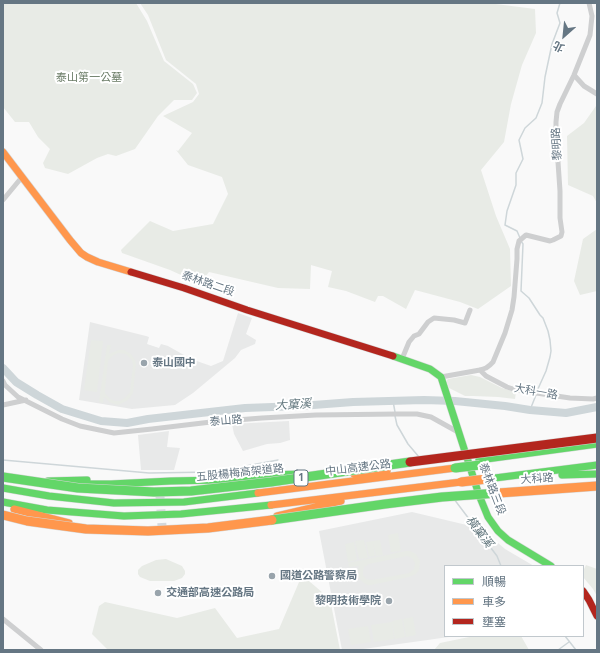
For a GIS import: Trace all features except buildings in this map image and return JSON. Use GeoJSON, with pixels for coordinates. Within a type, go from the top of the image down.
{"type":"FeatureCollection","features":[{"type":"Feature","properties":{"kind":"main road","name":"泰林路二段"},"geometry":{"type":"LineString","coordinates":[[3,152],[70,240],[86,257],[402,359],[430,369],[442,381]]}},
{"type":"Feature","properties":{"kind":"main road","name":"泰林路三段"},"geometry":{"type":"LineString","coordinates":[[442,381],[479,495],[488,517],[503,536],[549,565]]}},
{"type":"Feature","properties":{"kind":"main road","name":"五股楊梅高架道路"},"geometry":{"type":"LineString","coordinates":[[3,477],[78,488],[154,492],[191,491],[271,482],[415,461],[597,438]]}},
{"type":"Feature","properties":{"kind":"main road"},"geometry":{"type":"LineString","coordinates":[[479,463],[597,444]]}},
{"type":"Feature","properties":{"kind":"main road","name":"中山高速公路"},"geometry":{"type":"LineString","coordinates":[[3,488],[49,496],[114,503],[184,502],[455,466],[597,450]]}},
{"type":"Feature","properties":{"kind":"main road","name":"1"},"geometry":{"type":"LineString","coordinates":[[3,502],[40,509],[105,515],[147,516],[181,514],[262,506],[597,465]]}},
{"type":"Feature","properties":{"kind":"main road"},"geometry":{"type":"LineString","coordinates":[[3,482],[352,472],[455,466]]}},
{"type":"Feature","properties":{"kind":"main road"},"geometry":{"type":"LineString","coordinates":[[16,482],[111,484],[290,478],[412,468]]}},
{"type":"Feature","properties":{"kind":"main road"},"geometry":{"type":"LineString","coordinates":[[513,476],[597,474]]}},
{"type":"Feature","properties":{"kind":"main road"},"geometry":{"type":"LineString","coordinates":[[160,482],[160,494]]}},
{"type":"Feature","properties":{"kind":"main road","name":"大科路"},"geometry":{"type":"LineString","coordinates":[[479,495],[597,487]]}},
{"type":"Feature","properties":{"kind":"main road"},"geometry":{"type":"LineString","coordinates":[[3,515],[27,521],[86,529],[148,531],[176,530],[262,522],[442,497],[597,487]]}},
{"type":"Feature","properties":{"kind":"main road"},"geometry":{"type":"LineString","coordinates":[[3,506],[90,528],[126,533],[163,530],[194,533],[310,509],[384,491]]}},
{"type":"Feature","properties":{"kind":"main road"},"geometry":{"type":"LineString","coordinates":[[584,592],[597,616]]}},
{"type":"Feature","properties":{"kind":"street","name":"黎明路"},"geometry":{"type":"LineString","coordinates":[[442,381],[486,368],[493,362],[509,320],[514,296],[517,249],[521,240],[526,235],[550,241],[561,236],[556,133],[557,112],[590,35],[592,16],[589,3]]}},
{"type":"Feature","properties":{"kind":"street"},"geometry":{"type":"LineString","coordinates":[[574,75],[584,86],[596,92]]}},
{"type":"Feature","properties":{"kind":"street"},"geometry":{"type":"LineString","coordinates":[[3,200],[22,177]]}},
{"type":"Feature","properties":{"kind":"street"},"geometry":{"type":"LineString","coordinates":[[402,359],[409,342],[414,336],[419,334],[428,322],[434,318],[454,320],[465,323],[470,310]]}},
{"type":"Feature","properties":{"kind":"street","name":"大科一路"},"geometry":{"type":"LineString","coordinates":[[480,370],[486,376],[516,390],[570,398],[597,398]]}},
{"type":"Feature","properties":{"kind":"street","name":"泰山路"},"geometry":{"type":"LineString","coordinates":[[3,381],[5,385],[18,397],[62,419],[80,426],[114,433],[218,421],[262,418],[417,414],[431,417],[458,432]]}},
{"type":"Feature","properties":{"kind":"street"},"geometry":{"type":"LineString","coordinates":[[3,404],[26,400]]}},
{"type":"Feature","properties":{"kind":"street"},"geometry":{"type":"LineString","coordinates":[[3,619],[41,650]]}},
{"type":"Feature","properties":{"kind":"shaded area","name":"泰山國中"},"geometry":{"type":"Polygon","coordinates":[[[238,313],[252,318],[246,334],[256,340],[255,344],[241,350],[235,358],[193,393],[175,405],[132,409],[79,400],[90,322],[149,337],[147,344],[159,348],[161,344],[168,346],[191,359],[211,366],[223,361],[238,313]]]}},
{"type":"Feature","properties":{"kind":"shaded area"},"geometry":{"type":"Polygon","coordinates":[[[289,421],[290,440],[280,443],[267,444],[243,451],[234,434],[232,424],[289,421]]]}},
{"type":"Feature","properties":{"kind":"shaded area"},"geometry":{"type":"Polygon","coordinates":[[[169,431],[167,447],[180,448],[174,470],[141,470],[138,435],[169,431]]]}},
{"type":"Feature","properties":{"kind":"shaded area","name":"黎明技術學院"},"geometry":{"type":"Polygon","coordinates":[[[412,512],[471,526],[489,549],[498,543],[505,549],[532,565],[444,565],[444,637],[449,637],[356,650],[342,650],[319,531],[412,512]]]}},
{"type":"Feature","properties":{"kind":"green space","name":"泰山第一公墓"},"geometry":{"type":"Polygon","coordinates":[[[3,3],[136,3],[147,21],[164,61],[193,84],[197,93],[192,100],[174,100],[158,116],[135,149],[116,156],[108,154],[97,158],[68,174],[45,168],[43,163],[50,149],[38,137],[29,122],[15,122],[3,107],[3,3]]]}},
{"type":"Feature","properties":{"kind":"green space"},"geometry":{"type":"Polygon","coordinates":[[[140,3],[488,3],[535,9],[536,33],[522,65],[511,104],[504,142],[481,170],[496,216],[510,249],[511,286],[478,309],[460,302],[415,290],[406,309],[383,296],[378,296],[375,302],[346,291],[328,287],[332,271],[311,265],[310,289],[278,288],[209,272],[201,282],[122,253],[121,250],[150,221],[173,231],[213,224],[228,194],[222,177],[188,165],[176,150],[178,151],[192,133],[163,116],[193,102],[199,94],[196,84],[166,60],[148,15],[140,3]]]}},
{"type":"Feature","properties":{"kind":"green space"},"geometry":{"type":"Polygon","coordinates":[[[596,106],[597,203],[593,196],[568,185],[567,136],[584,123],[596,106]]]}},
{"type":"Feature","properties":{"kind":"green space"},"geometry":{"type":"Polygon","coordinates":[[[597,229],[597,291],[580,295],[574,281],[583,239],[597,229]]]}},
{"type":"Feature","properties":{"kind":"green space"},"geometry":{"type":"Polygon","coordinates":[[[91,340],[103,341],[97,392],[84,390],[91,340]]]}},
{"type":"Feature","properties":{"kind":"green space"},"geometry":{"type":"Polygon","coordinates":[[[107,345],[111,345],[109,354],[118,350],[124,350],[131,354],[135,360],[136,364],[133,393],[128,400],[118,405],[111,403],[104,397],[103,403],[99,402],[107,345]],[[118,353],[112,356],[108,361],[105,393],[110,399],[115,401],[120,401],[130,392],[133,365],[132,360],[126,354],[118,353]]]}},
{"type":"Feature","properties":{"kind":"green space"},"geometry":{"type":"Polygon","coordinates":[[[471,375],[480,377],[502,388],[516,392],[515,399],[465,396],[449,388],[447,382],[448,379],[471,375]]]}},
{"type":"Feature","properties":{"kind":"green space"},"geometry":{"type":"Polygon","coordinates":[[[398,533],[401,551],[391,552],[388,535],[398,533]]]}},
{"type":"Feature","properties":{"kind":"green space"},"geometry":{"type":"Polygon","coordinates":[[[364,540],[368,558],[359,559],[355,541],[364,540]]]}},
{"type":"Feature","properties":{"kind":"green space"},"geometry":{"type":"Polygon","coordinates":[[[380,540],[383,555],[376,556],[373,544],[375,556],[369,557],[366,542],[380,540]]]}},
{"type":"Feature","properties":{"kind":"green space"},"geometry":{"type":"Polygon","coordinates":[[[354,542],[357,560],[348,562],[345,544],[354,542]]]}},
{"type":"Feature","properties":{"kind":"green space"},"geometry":{"type":"Polygon","coordinates":[[[406,551],[416,554],[420,561],[419,570],[416,574],[409,577],[371,585],[364,583],[358,577],[357,572],[359,566],[349,567],[348,563],[406,551]],[[407,556],[369,564],[364,567],[363,575],[366,579],[372,580],[409,573],[414,569],[415,563],[412,558],[407,556]]]}},
{"type":"Feature","properties":{"kind":"green space"},"geometry":{"type":"Polygon","coordinates":[[[166,559],[182,566],[185,574],[182,578],[174,581],[150,581],[140,577],[138,574],[138,570],[142,566],[156,560],[166,559]]]}},
{"type":"Feature","properties":{"kind":"green space"},"geometry":{"type":"Polygon","coordinates":[[[586,565],[597,569],[597,596],[584,578],[584,569],[586,565]]]}},
{"type":"Feature","properties":{"kind":"green space"},"geometry":{"type":"Polygon","coordinates":[[[302,575],[330,599],[340,650],[108,650],[92,634],[99,606],[105,602],[177,618],[215,608],[237,638],[279,629],[302,575]]]}},
{"type":"Feature","properties":{"kind":"green space"},"geometry":{"type":"Polygon","coordinates":[[[413,617],[416,635],[406,637],[403,619],[413,617]]]}},
{"type":"Feature","properties":{"kind":"green space"},"geometry":{"type":"Polygon","coordinates":[[[402,619],[405,637],[395,639],[392,621],[402,619]]]}},
{"type":"Feature","properties":{"kind":"green space"},"geometry":{"type":"Polygon","coordinates":[[[392,622],[394,639],[374,642],[371,625],[392,622]]]}},
{"type":"Feature","properties":{"kind":"green space"},"geometry":{"type":"Polygon","coordinates":[[[368,626],[371,642],[351,645],[348,629],[368,626]]]}},
{"type":"Feature","properties":{"kind":"green space"},"geometry":{"type":"Polygon","coordinates":[[[469,637],[522,637],[529,650],[434,650],[440,643],[469,637]]]}},
{"type":"Feature","properties":{"kind":"waterway"},"geometry":{"type":"LineString","coordinates":[[520,238],[517,231],[505,225],[507,211],[516,185],[516,173],[523,159],[519,140],[525,128],[536,118],[542,103],[545,77],[552,44],[560,23],[557,13],[560,3]]}},
{"type":"Feature","properties":{"kind":"waterway"},"geometry":{"type":"LineString","coordinates":[[521,241],[523,244],[521,291],[529,298],[543,318],[550,340],[550,357],[546,371],[537,391]]}},
{"type":"Feature","properties":{"kind":"waterway","name":"大窠溪"},"geometry":{"type":"LineString","coordinates":[[3,368],[16,382],[62,409],[101,421],[127,423],[148,419],[245,408],[353,402],[424,400],[455,401],[566,413],[597,407]]}},
{"type":"Feature","properties":{"kind":"waterway"},"geometry":{"type":"LineString","coordinates":[[530,410],[536,395]]}},
{"type":"Feature","properties":{"kind":"waterway","name":"橫窠溪"},"geometry":{"type":"LineString","coordinates":[[393,401],[395,412]]}},
{"type":"Feature","properties":{"kind":"waterway","name":"橫窠溪"},"geometry":{"type":"LineString","coordinates":[[395,416],[397,425],[408,444],[419,457]]}},
{"type":"Feature","properties":{"kind":"waterway"},"geometry":{"type":"LineString","coordinates":[[3,460],[149,473],[214,472],[278,460]]}},
{"type":"Feature","properties":{"kind":"waterway","name":"橫窠溪"},"geometry":{"type":"LineString","coordinates":[[454,499],[497,556],[501,565]]}},
{"type":"Feature","properties":{"kind":"waterway","name":"橫窠溪"},"geometry":{"type":"LineString","coordinates":[[566,637],[576,650]]}},
{"type":"Feature","properties":{"kind":"waterway"},"geometry":{"type":"LineString","coordinates":[[558,650],[569,642]]}},
{"type":"Feature","properties":{"kind":"tunnel"},"geometry":{"type":"LineString","coordinates":[[160,496],[162,526]]}},
{"type":"Feature","properties":{"kind":"traffic: fast"},"geometry":{"type":"LineString","coordinates":[[393,356],[430,369],[441,377],[479,495],[488,517],[498,531],[508,540],[549,565]]}},
{"type":"Feature","properties":{"kind":"traffic: fast"},"geometry":{"type":"LineString","coordinates":[[479,460],[597,444]]}},
{"type":"Feature","properties":{"kind":"traffic: fast"},"geometry":{"type":"LineString","coordinates":[[3,477],[78,488],[154,492],[191,491],[271,482],[410,462]]}},
{"type":"Feature","properties":{"kind":"traffic: fast"},"geometry":{"type":"LineString","coordinates":[[455,468],[480,465]]}},
{"type":"Feature","properties":{"kind":"traffic: fast"},"geometry":{"type":"LineString","coordinates":[[487,479],[597,465]]}},
{"type":"Feature","properties":{"kind":"traffic: fast"},"geometry":{"type":"LineString","coordinates":[[262,475],[303,474]]}},
{"type":"Feature","properties":{"kind":"traffic: fast"},"geometry":{"type":"LineString","coordinates":[[562,475],[597,474]]}},
{"type":"Feature","properties":{"kind":"traffic: fast"},"geometry":{"type":"LineString","coordinates":[[80,484],[268,479]]}},
{"type":"Feature","properties":{"kind":"traffic: fast"},"geometry":{"type":"LineString","coordinates":[[48,481],[87,480]]}},
{"type":"Feature","properties":{"kind":"traffic: fast"},"geometry":{"type":"LineString","coordinates":[[3,488],[49,496],[114,503],[184,502],[258,493]]}},
{"type":"Feature","properties":{"kind":"traffic: fast"},"geometry":{"type":"LineString","coordinates":[[272,520],[442,497],[499,493]]}},
{"type":"Feature","properties":{"kind":"traffic: fast"},"geometry":{"type":"LineString","coordinates":[[3,502],[47,510],[124,516],[181,514],[271,505]]}},
{"type":"Feature","properties":{"kind":"traffic: slow"},"geometry":{"type":"LineString","coordinates":[[3,152],[81,253],[98,262],[131,272]]}},
{"type":"Feature","properties":{"kind":"traffic: slow"},"geometry":{"type":"LineString","coordinates":[[258,493],[455,468]]}},
{"type":"Feature","properties":{"kind":"traffic: slow"},"geometry":{"type":"LineString","coordinates":[[354,474],[387,471]]}},
{"type":"Feature","properties":{"kind":"traffic: slow"},"geometry":{"type":"LineString","coordinates":[[461,482],[487,479]]}},
{"type":"Feature","properties":{"kind":"traffic: slow"},"geometry":{"type":"LineString","coordinates":[[271,505],[461,482]]}},
{"type":"Feature","properties":{"kind":"traffic: slow"},"geometry":{"type":"LineString","coordinates":[[499,493],[597,486]]}},
{"type":"Feature","properties":{"kind":"traffic: slow"},"geometry":{"type":"LineString","coordinates":[[277,516],[341,501]]}},
{"type":"Feature","properties":{"kind":"traffic: slow"},"geometry":{"type":"LineString","coordinates":[[14,509],[69,523]]}},
{"type":"Feature","properties":{"kind":"traffic: slow"},"geometry":{"type":"LineString","coordinates":[[3,515],[27,521],[86,529],[148,531],[208,528],[272,520]]}},
{"type":"Feature","properties":{"kind":"traffic: jam"},"geometry":{"type":"LineString","coordinates":[[131,272],[393,356]]}},
{"type":"Feature","properties":{"kind":"traffic: jam"},"geometry":{"type":"LineString","coordinates":[[410,462],[597,438]]}},
{"type":"Feature","properties":{"kind":"traffic: jam"},"geometry":{"type":"LineString","coordinates":[[584,592],[597,616]]}},
{"type":"Feature","properties":{"kind":"place","name":"泰山國中"},"geometry":{"type":"Point","coordinates":[144,363]}},
{"type":"Feature","properties":{"kind":"place","name":"國道公路警察局"},"geometry":{"type":"Point","coordinates":[272,576]}},
{"type":"Feature","properties":{"kind":"place","name":"交通部高速公路局"},"geometry":{"type":"Point","coordinates":[158,593]}},
{"type":"Feature","properties":{"kind":"place","name":"黎明技術學院"},"geometry":{"type":"Point","coordinates":[389,601]}}]}
